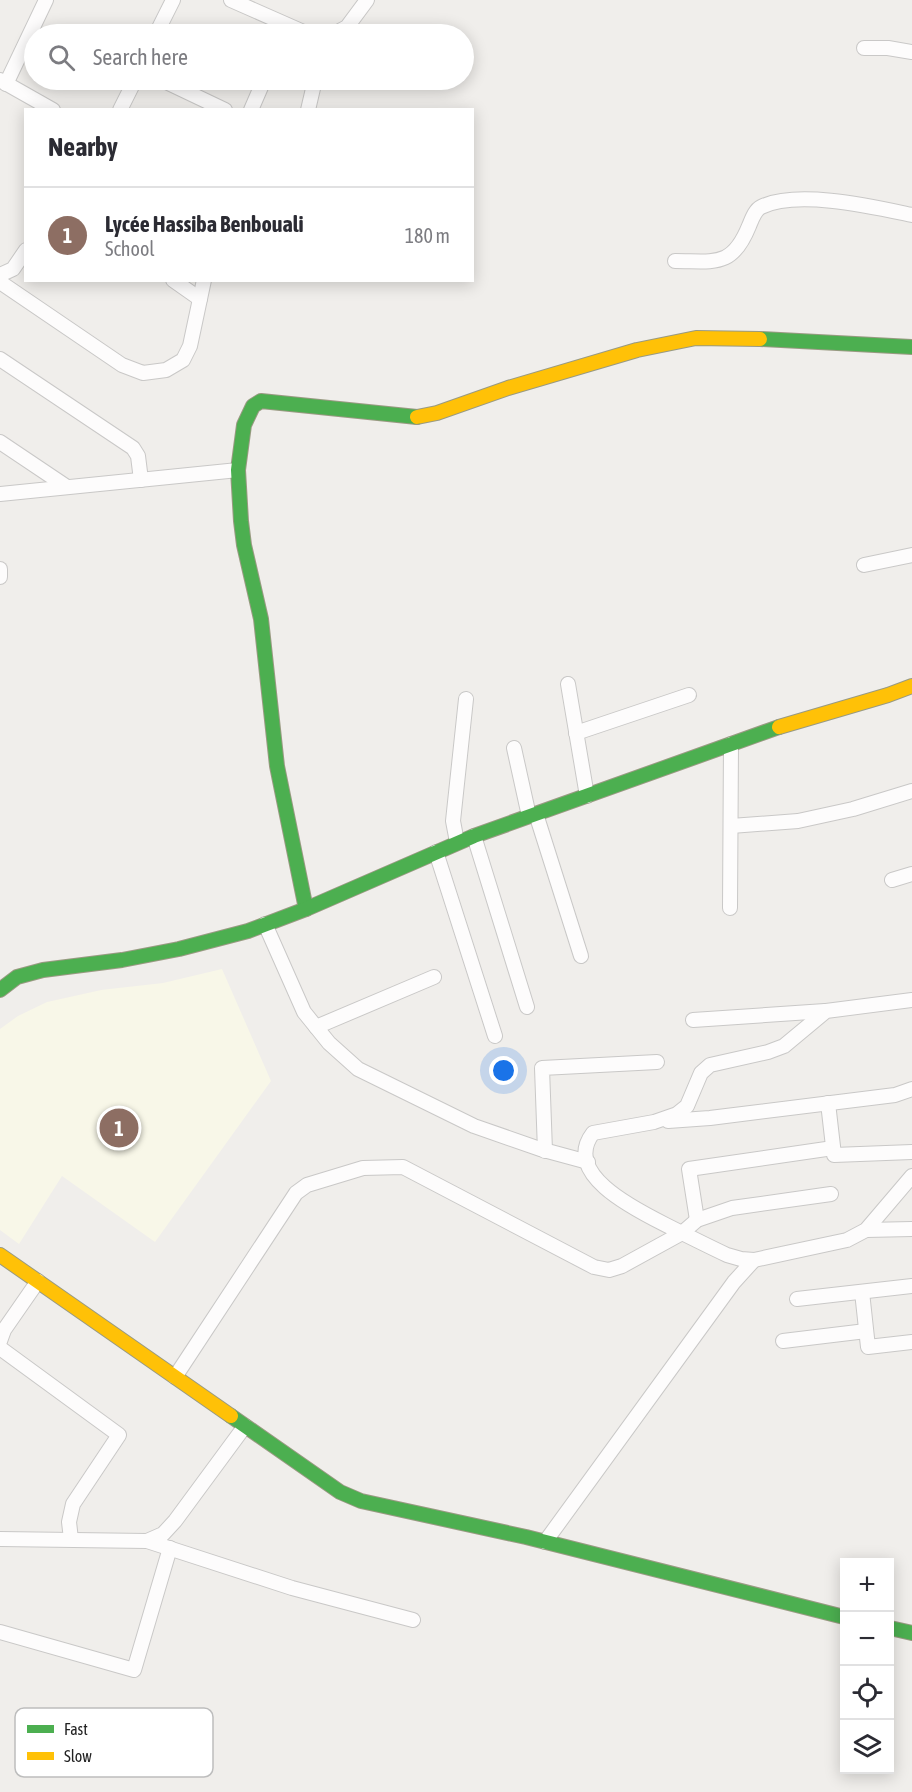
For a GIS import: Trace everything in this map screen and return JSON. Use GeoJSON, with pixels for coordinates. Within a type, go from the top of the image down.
{"type":"FeatureCollection","features":[{"type":"Feature","properties":{"kind":"street"},"geometry":{"type":"LineString","coordinates":[[33,24],[46,0]]}},
{"type":"Feature","properties":{"kind":"street"},"geometry":{"type":"LineString","coordinates":[[161,24],[173,0]]}},
{"type":"Feature","properties":{"kind":"street"},"geometry":{"type":"LineString","coordinates":[[231,0],[275,24]]}},
{"type":"Feature","properties":{"kind":"street"},"geometry":{"type":"LineString","coordinates":[[348,24],[367,0]]}},
{"type":"Feature","properties":{"kind":"street"},"geometry":{"type":"LineString","coordinates":[[24,42],[3,82],[49,108]]}},
{"type":"Feature","properties":{"kind":"street"},"geometry":{"type":"LineString","coordinates":[[864,48],[888,48],[912,52]]}},
{"type":"Feature","properties":{"kind":"street"},"geometry":{"type":"LineString","coordinates":[[121,108],[130,90]]}},
{"type":"Feature","properties":{"kind":"street"},"geometry":{"type":"LineString","coordinates":[[183,90],[221,108]]}},
{"type":"Feature","properties":{"kind":"street"},"geometry":{"type":"LineString","coordinates":[[252,108],[260,90]]}},
{"type":"Feature","properties":{"kind":"street"},"geometry":{"type":"LineString","coordinates":[[308,108],[313,90]]}},
{"type":"Feature","properties":{"kind":"street"},"geometry":{"type":"LineString","coordinates":[[675,261],[716,261],[734,253],[743,242],[753,216],[759,208],[776,202],[792,200],[840,202],[912,215]]}},
{"type":"Feature","properties":{"kind":"street"},"geometry":{"type":"LineString","coordinates":[[0,275],[13,269],[24,253]]}},
{"type":"Feature","properties":{"kind":"street"},"geometry":{"type":"LineString","coordinates":[[0,282],[122,365],[143,373],[166,370],[183,360],[190,346],[204,282]]}},
{"type":"Feature","properties":{"kind":"street"},"geometry":{"type":"LineString","coordinates":[[176,282],[200,299]]}},
{"type":"Feature","properties":{"kind":"street"},"geometry":{"type":"LineString","coordinates":[[306,909],[277,766],[261,619],[244,545],[241,521],[238,470],[244,425],[253,406],[261,401],[414,417],[437,413],[508,388],[637,350],[696,338],[727,337],[912,346]]}},
{"type":"Feature","properties":{"kind":"street"},"geometry":{"type":"LineString","coordinates":[[0,359],[133,448],[138,456],[141,480]]}},
{"type":"Feature","properties":{"kind":"street"},"geometry":{"type":"LineString","coordinates":[[0,442],[67,487]]}},
{"type":"Feature","properties":{"kind":"street"},"geometry":{"type":"LineString","coordinates":[[0,494],[238,470]]}},
{"type":"Feature","properties":{"kind":"street"},"geometry":{"type":"LineString","coordinates":[[864,565],[912,555]]}},
{"type":"Feature","properties":{"kind":"street"},"geometry":{"type":"LineString","coordinates":[[0,569],[0,577]]}},
{"type":"Feature","properties":{"kind":"street"},"geometry":{"type":"LineString","coordinates":[[568,684],[587,796]]}},
{"type":"Feature","properties":{"kind":"street"},"geometry":{"type":"LineString","coordinates":[[0,990],[17,977],[43,970],[122,960],[179,949],[265,924],[306,909],[457,842],[784,725],[912,686]]}},
{"type":"Feature","properties":{"kind":"street"},"geometry":{"type":"LineString","coordinates":[[576,733],[689,695]]}},
{"type":"Feature","properties":{"kind":"street"},"geometry":{"type":"LineString","coordinates":[[457,842],[453,821],[466,699]]}},
{"type":"Feature","properties":{"kind":"street"},"geometry":{"type":"LineString","coordinates":[[730,908],[731,744]]}},
{"type":"Feature","properties":{"kind":"street"},"geometry":{"type":"LineString","coordinates":[[514,748],[532,815],[581,956]]}},
{"type":"Feature","properties":{"kind":"street"},"geometry":{"type":"LineString","coordinates":[[731,826],[798,821],[853,809],[912,791]]}},
{"type":"Feature","properties":{"kind":"street"},"geometry":{"type":"LineString","coordinates":[[474,836],[527,1007]]}},
{"type":"Feature","properties":{"kind":"street"},"geometry":{"type":"LineString","coordinates":[[436,852],[495,1036]]}},
{"type":"Feature","properties":{"kind":"street"},"geometry":{"type":"LineString","coordinates":[[892,880],[912,874]]}},
{"type":"Feature","properties":{"kind":"street"},"geometry":{"type":"LineString","coordinates":[[265,924],[304,1012],[329,1043],[358,1069],[474,1126],[544,1150],[588,1162]]}},
{"type":"Feature","properties":{"kind":"street"},"geometry":{"type":"LineString","coordinates":[[316,1027],[434,976]]}},
{"type":"Feature","properties":{"kind":"street"},"geometry":{"type":"LineString","coordinates":[[693,1020],[826,1011],[912,1000]]}},
{"type":"Feature","properties":{"kind":"street"},"geometry":{"type":"LineString","coordinates":[[654,1122],[677,1114],[687,1106],[701,1073],[710,1065],[768,1052],[784,1046],[826,1011]]}},
{"type":"Feature","properties":{"kind":"street"},"geometry":{"type":"LineString","coordinates":[[544,1150],[542,1068],[657,1062]]}},
{"type":"Feature","properties":{"kind":"street"},"geometry":{"type":"LineString","coordinates":[[912,1089],[896,1095],[710,1118],[654,1122],[593,1133],[586,1142],[585,1154],[599,1181],[624,1203],[727,1255],[754,1260],[847,1240],[866,1230],[912,1176]]}},
{"type":"Feature","properties":{"kind":"street"},"geometry":{"type":"LineString","coordinates":[[828,1103],[834,1155],[912,1152]]}},
{"type":"Feature","properties":{"kind":"street"},"geometry":{"type":"LineString","coordinates":[[697,1220],[689,1169],[833,1148]]}},
{"type":"Feature","properties":{"kind":"street"},"geometry":{"type":"LineString","coordinates":[[175,1377],[296,1193],[307,1185],[363,1168],[403,1167],[594,1267],[609,1270],[622,1266],[682,1233],[697,1220],[732,1208],[831,1194]]}},
{"type":"Feature","properties":{"kind":"street"},"geometry":{"type":"LineString","coordinates":[[866,1230],[912,1229]]}},
{"type":"Feature","properties":{"kind":"street"},"geometry":{"type":"LineString","coordinates":[[0,1255],[340,1492],[361,1501],[545,1542],[840,1616]]}},
{"type":"Feature","properties":{"kind":"street"},"geometry":{"type":"LineString","coordinates":[[545,1542],[734,1281],[754,1260]]}},
{"type":"Feature","properties":{"kind":"street"},"geometry":{"type":"LineString","coordinates":[[0,1341],[4,1330],[38,1281]]}},
{"type":"Feature","properties":{"kind":"street"},"geometry":{"type":"LineString","coordinates":[[797,1299],[912,1286]]}},
{"type":"Feature","properties":{"kind":"street"},"geometry":{"type":"LineString","coordinates":[[862,1292],[867,1347],[912,1342]]}},
{"type":"Feature","properties":{"kind":"street"},"geometry":{"type":"LineString","coordinates":[[783,1341],[866,1331]]}},
{"type":"Feature","properties":{"kind":"street"},"geometry":{"type":"LineString","coordinates":[[0,1348],[119,1435],[73,1504],[69,1522],[70,1539]]}},
{"type":"Feature","properties":{"kind":"street"},"geometry":{"type":"LineString","coordinates":[[147,1541],[163,1534],[175,1521],[245,1426]]}},
{"type":"Feature","properties":{"kind":"street"},"geometry":{"type":"LineString","coordinates":[[0,1539],[147,1541],[292,1588],[413,1620]]}},
{"type":"Feature","properties":{"kind":"street"},"geometry":{"type":"LineString","coordinates":[[0,1632],[134,1670],[170,1548]]}},
{"type":"Feature","properties":{"kind":"street"},"geometry":{"type":"LineString","coordinates":[[894,1629],[912,1633]]}},
{"type":"Feature","properties":{"kind":"shaded area"},"geometry":{"type":"Polygon","coordinates":[[[222,969],[271,1081],[155,1242],[62,1176],[19,1244],[0,1230],[0,1029],[18,1016],[47,1002],[101,990],[163,983],[222,969]]]}},
{"type":"Feature","properties":{"kind":"traffic: fast"},"geometry":{"type":"LineString","coordinates":[[760,339],[912,347]]}},
{"type":"Feature","properties":{"kind":"traffic: fast"},"geometry":{"type":"LineString","coordinates":[[306,909],[277,766],[261,619],[244,545],[238,470],[244,425],[253,406],[261,401],[417,417]]}},
{"type":"Feature","properties":{"kind":"traffic: fast"},"geometry":{"type":"LineString","coordinates":[[0,990],[17,977],[43,970],[122,960],[179,949],[248,931],[306,909],[474,836],[779,727]]}},
{"type":"Feature","properties":{"kind":"traffic: fast"},"geometry":{"type":"LineString","coordinates":[[231,1416],[340,1492],[361,1501],[526,1537],[840,1616]]}},
{"type":"Feature","properties":{"kind":"traffic: fast"},"geometry":{"type":"LineString","coordinates":[[894,1629],[912,1633]]}},
{"type":"Feature","properties":{"kind":"traffic: slow"},"geometry":{"type":"LineString","coordinates":[[417,417],[437,413],[508,388],[637,350],[696,338],[760,339]]}},
{"type":"Feature","properties":{"kind":"traffic: slow"},"geometry":{"type":"LineString","coordinates":[[779,727],[912,686]]}},
{"type":"Feature","properties":{"kind":"traffic: slow"},"geometry":{"type":"LineString","coordinates":[[0,1255],[231,1416]]}},
{"type":"Feature","properties":{"kind":"place","name":"Lycée Hassiba Benbouali"},"geometry":{"type":"Point","coordinates":[119,1128]}}]}
